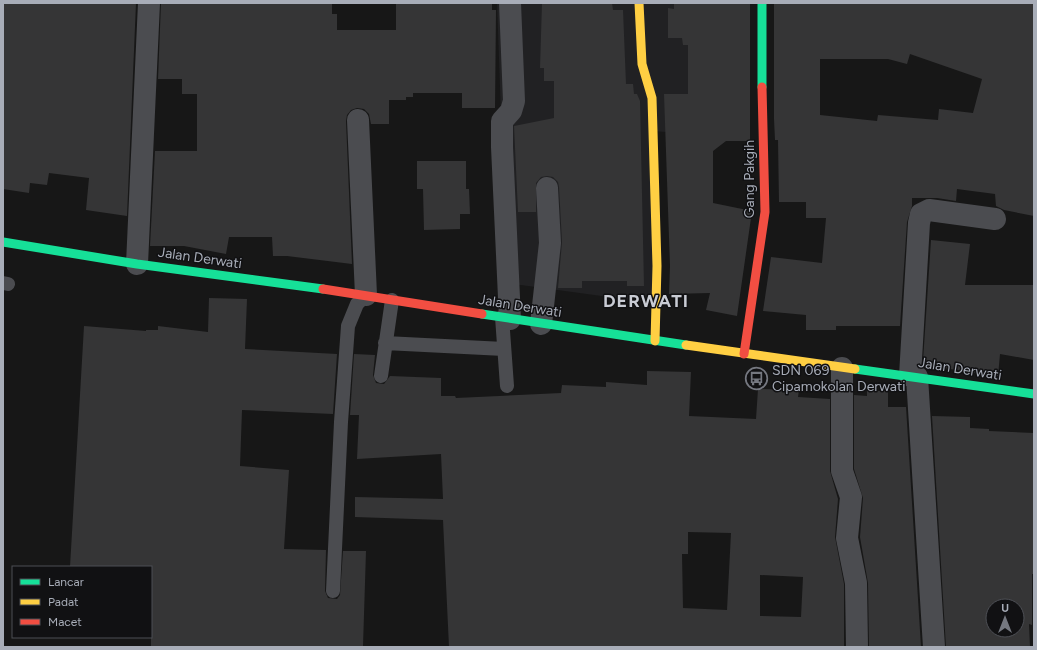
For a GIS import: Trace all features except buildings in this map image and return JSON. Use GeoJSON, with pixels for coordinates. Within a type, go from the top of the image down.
{"type":"FeatureCollection","features":[{"type":"Feature","properties":{"kind":"main road"},"geometry":{"type":"LineString","coordinates":[[639,3],[639,33],[645,84],[652,98],[657,266],[655,341]]}},
{"type":"Feature","properties":{"kind":"main road","name":"Gang Pakgih"},"geometry":{"type":"LineString","coordinates":[[744,354],[765,212],[762,119],[762,3]]}},
{"type":"Feature","properties":{"kind":"main road","name":"Jalan Derwati"},"geometry":{"type":"LineString","coordinates":[[3,242],[137,264],[366,295],[655,341],[842,368],[914,376],[1034,394]]}},
{"type":"Feature","properties":{"kind":"street"},"geometry":{"type":"LineString","coordinates":[[137,264],[149,3]]}},
{"type":"Feature","properties":{"kind":"street"},"geometry":{"type":"LineString","coordinates":[[506,318],[502,121],[511,111],[514,101],[510,3]]}},
{"type":"Feature","properties":{"kind":"street"},"geometry":{"type":"LineString","coordinates":[[358,120],[366,295]]}},
{"type":"Feature","properties":{"kind":"street"},"geometry":{"type":"LineString","coordinates":[[541,324],[550,243],[547,188]]}},
{"type":"Feature","properties":{"kind":"street"},"geometry":{"type":"LineString","coordinates":[[934,647],[914,376],[919,223],[921,214],[929,210],[995,219]]}},
{"type":"Feature","properties":{"kind":"street"},"geometry":{"type":"LineString","coordinates":[[842,368],[842,471],[851,497],[847,538],[856,583],[857,647]]}},
{"type":"Feature","properties":{"kind":"lane"},"geometry":{"type":"LineString","coordinates":[[333,591],[341,422],[348,326],[357,304],[366,295]]}},
{"type":"Feature","properties":{"kind":"lane"},"geometry":{"type":"LineString","coordinates":[[381,376],[392,300]]}},
{"type":"Feature","properties":{"kind":"lane"},"geometry":{"type":"LineString","coordinates":[[506,318],[504,349],[507,386]]}},
{"type":"Feature","properties":{"kind":"lane"},"geometry":{"type":"LineString","coordinates":[[385,343],[504,349]]}},
{"type":"Feature","properties":{"kind":"shaded area"},"geometry":{"type":"Polygon","coordinates":[[[497,3],[712,3],[703,135],[653,131],[653,303],[507,283],[497,3]]]}},
{"type":"Feature","properties":{"kind":"traffic: fast"},"geometry":{"type":"LineString","coordinates":[[762,3],[762,87]]}},
{"type":"Feature","properties":{"kind":"traffic: fast"},"geometry":{"type":"LineString","coordinates":[[3,242],[137,264],[323,289]]}},
{"type":"Feature","properties":{"kind":"traffic: fast"},"geometry":{"type":"LineString","coordinates":[[482,314],[686,345]]}},
{"type":"Feature","properties":{"kind":"traffic: fast"},"geometry":{"type":"LineString","coordinates":[[855,369],[1034,394]]}},
{"type":"Feature","properties":{"kind":"traffic: slow"},"geometry":{"type":"LineString","coordinates":[[639,3],[642,64],[652,98],[657,266],[655,341]]}},
{"type":"Feature","properties":{"kind":"traffic: slow"},"geometry":{"type":"LineString","coordinates":[[686,345],[855,369]]}},
{"type":"Feature","properties":{"kind":"traffic: jam"},"geometry":{"type":"LineString","coordinates":[[744,354],[765,212],[762,87]]}},
{"type":"Feature","properties":{"kind":"traffic: jam"},"geometry":{"type":"LineString","coordinates":[[323,289],[482,314]]}},
{"type":"Feature","properties":{"kind":"place","name":"SDN 069 Cipamokolan Derwati"},"geometry":{"type":"Point","coordinates":[757,378]}},
{"type":"Feature","properties":{"kind":"district","name":"DERWATI"},"geometry":{"type":"Point","coordinates":[646,301]}}]}
